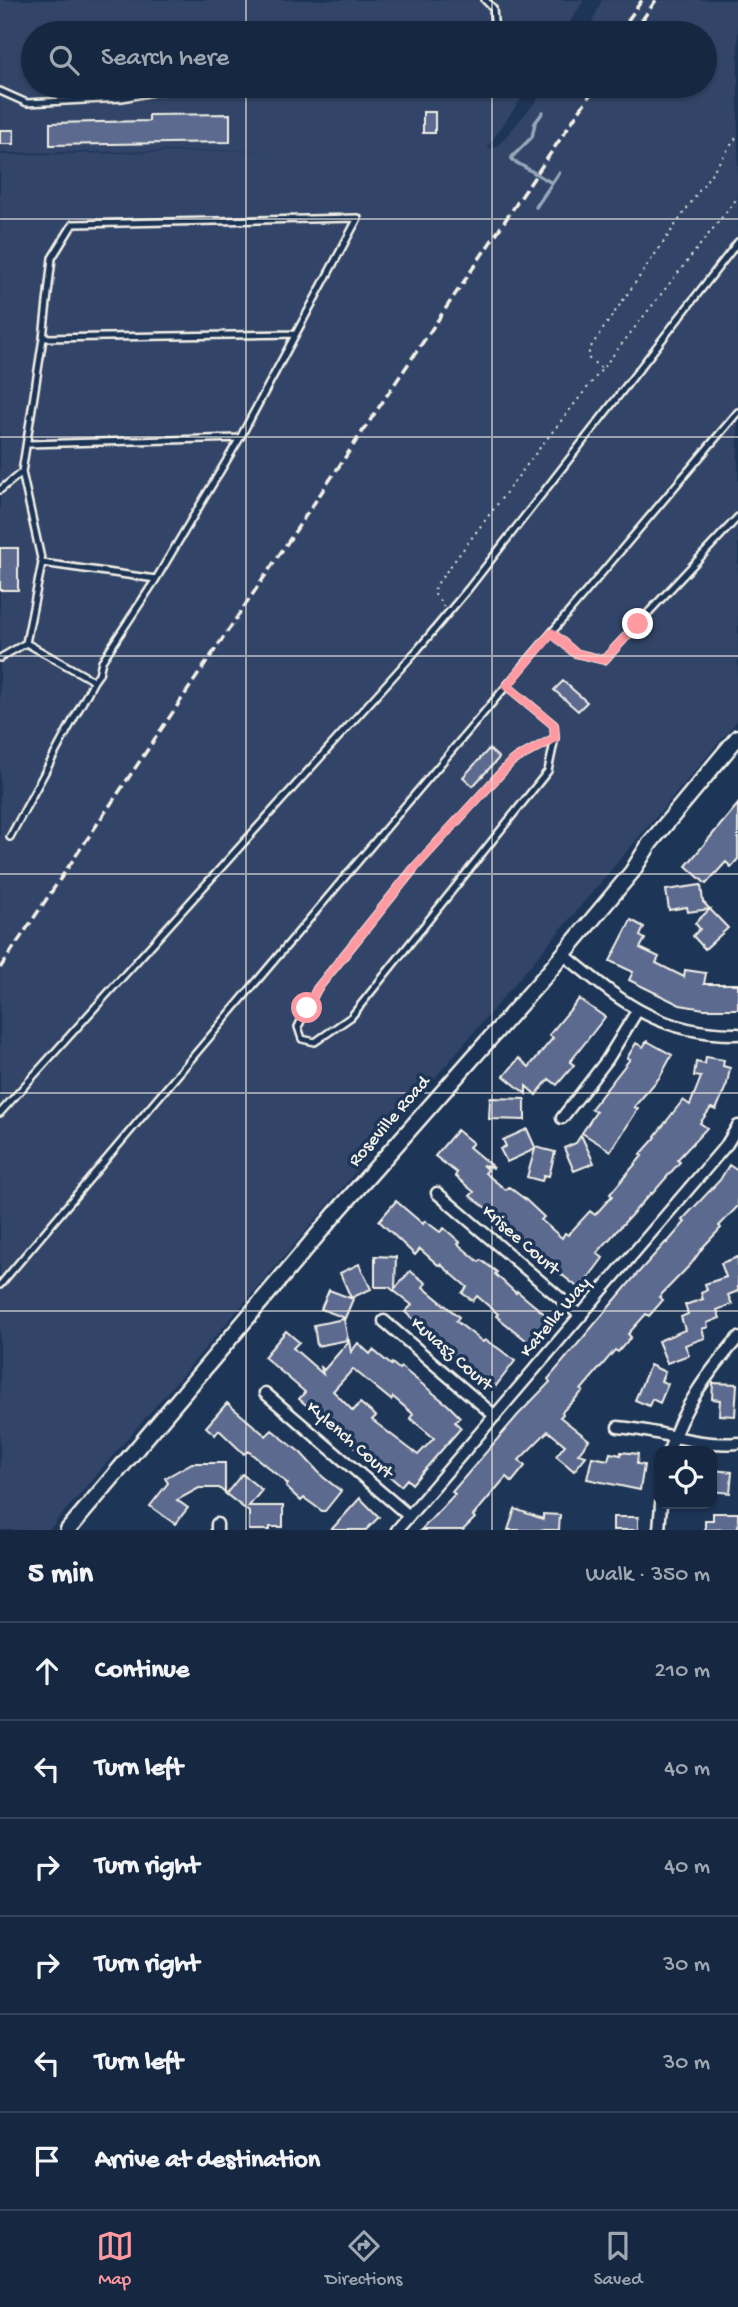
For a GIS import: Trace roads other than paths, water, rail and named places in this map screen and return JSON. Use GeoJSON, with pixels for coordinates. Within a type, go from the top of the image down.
{"type":"FeatureCollection","features":[{"type":"Feature","properties":{"kind":"main road","name":"Roseville Road"},"geometry":{"type":"LineString","coordinates":[[68,1530],[302,1253],[563,954],[632,872],[650,843],[738,737]]}},
{"type":"Feature","properties":{"kind":"street"},"geometry":{"type":"LineString","coordinates":[[563,954],[637,1011],[654,1019],[691,1031],[738,1034]]}},
{"type":"Feature","properties":{"kind":"street"},"geometry":{"type":"LineString","coordinates":[[562,1118],[607,1060],[637,1011]]}},
{"type":"Feature","properties":{"kind":"street","name":"Katella Way"},"geometry":{"type":"LineString","coordinates":[[397,1530],[727,1144],[738,1126]]}},
{"type":"Feature","properties":{"kind":"street","name":"Krisee Court"},"geometry":{"type":"LineString","coordinates":[[437,1193],[581,1315]]}},
{"type":"Feature","properties":{"kind":"street","name":"Kuvasz Court"},"geometry":{"type":"LineString","coordinates":[[384,1321],[495,1416]]}},
{"type":"Feature","properties":{"kind":"street"},"geometry":{"type":"LineString","coordinates":[[670,1446],[686,1407],[738,1338]]}},
{"type":"Feature","properties":{"kind":"street","name":"Kylench Court"},"geometry":{"type":"LineString","coordinates":[[265,1393],[409,1516]]}},
{"type":"Feature","properties":{"kind":"street"},"geometry":{"type":"LineString","coordinates":[[618,1427],[703,1444],[738,1443]]}},
{"type":"Feature","properties":{"kind":"street"},"geometry":{"type":"LineString","coordinates":[[659,1530],[661,1509]]}},
{"type":"Feature","properties":{"kind":"lane"},"geometry":{"type":"LineString","coordinates":[[485,0],[493,8],[494,21]]}},
{"type":"Feature","properties":{"kind":"lane"},"geometry":{"type":"LineString","coordinates":[[0,92],[27,103],[106,98]]}},
{"type":"Feature","properties":{"kind":"lane"},"geometry":{"type":"LineString","coordinates":[[0,658],[26,643],[42,563],[22,472],[43,338],[52,258],[73,224],[358,218],[240,438],[156,579],[102,662],[99,674],[10,837]]}},
{"type":"Feature","properties":{"kind":"lane"},"geometry":{"type":"LineString","coordinates":[[0,1112],[449,612],[738,242]]}},
{"type":"Feature","properties":{"kind":"lane"},"geometry":{"type":"LineString","coordinates":[[43,338],[295,334]]}},
{"type":"Feature","properties":{"kind":"lane"},"geometry":{"type":"LineString","coordinates":[[0,1285],[738,412]]}},
{"type":"Feature","properties":{"kind":"lane"},"geometry":{"type":"LineString","coordinates":[[27,444],[240,438]]}},
{"type":"Feature","properties":{"kind":"lane"},"geometry":{"type":"LineString","coordinates":[[0,490],[22,472]]}},
{"type":"Feature","properties":{"kind":"lane"},"geometry":{"type":"LineString","coordinates":[[552,633],[575,653],[604,660],[738,517]]}},
{"type":"Feature","properties":{"kind":"lane"},"geometry":{"type":"LineString","coordinates":[[42,563],[156,579]]}},
{"type":"Feature","properties":{"kind":"lane"},"geometry":{"type":"LineString","coordinates":[[26,643],[94,681]]}},
{"type":"Feature","properties":{"kind":"lane"},"geometry":{"type":"LineString","coordinates":[[507,686],[554,725],[555,738],[548,771],[351,1017],[315,1042],[302,1039],[298,1027],[317,989],[416,866],[512,761],[555,738]]}},
{"type":"Feature","properties":{"kind":"waterway"},"geometry":{"type":"LineString","coordinates":[[543,112],[535,123],[532,137],[512,160],[552,183]]}},
{"type":"Feature","properties":{"kind":"waterway"},"geometry":{"type":"LineString","coordinates":[[536,207],[559,173]]}},
{"type":"Feature","properties":{"kind":"railway"},"geometry":{"type":"LineString","coordinates":[[627,21],[642,0]]}},
{"type":"Feature","properties":{"kind":"railway"},"geometry":{"type":"LineString","coordinates":[[641,21],[656,0]]}},
{"type":"Feature","properties":{"kind":"railway"},"geometry":{"type":"LineString","coordinates":[[0,968],[588,98]]}}]}
